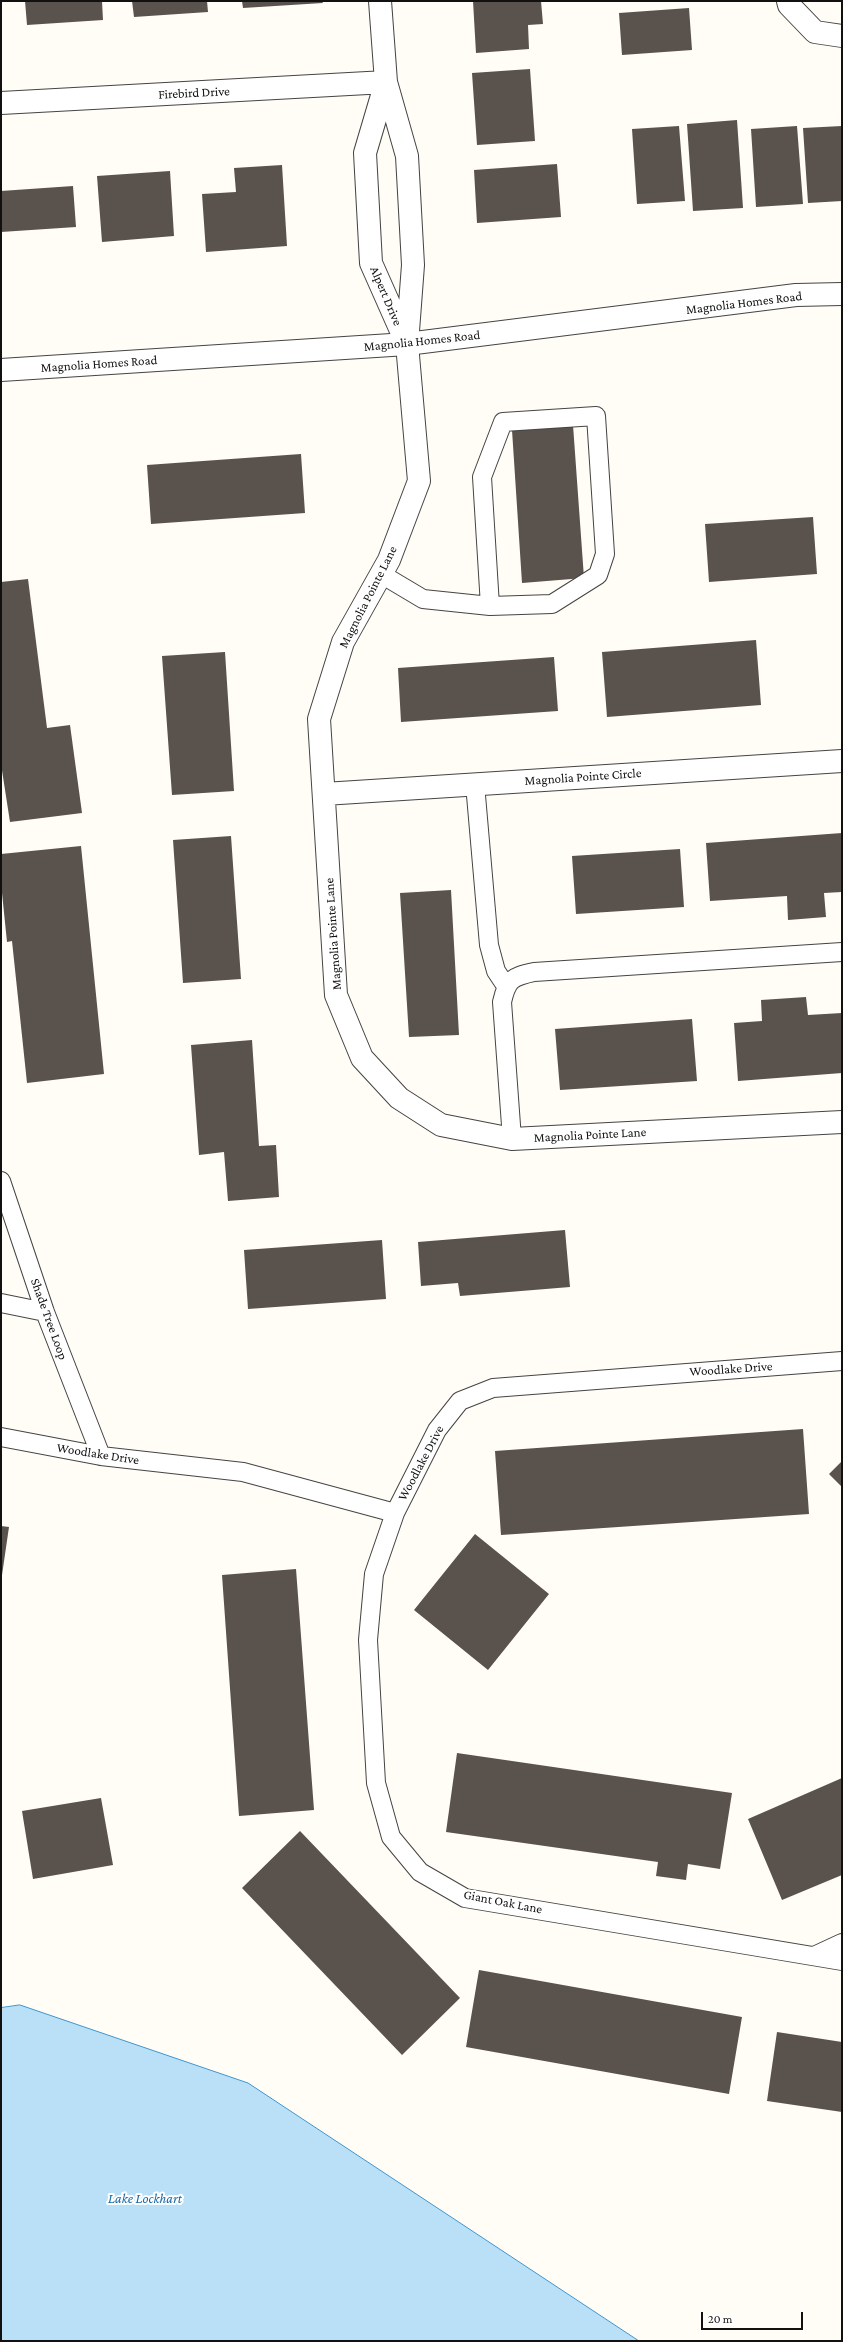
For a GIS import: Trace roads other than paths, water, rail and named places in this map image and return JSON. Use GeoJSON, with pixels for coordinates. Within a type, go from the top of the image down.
{"type":"FeatureCollection","features":[{"type":"Feature","properties":{"kind":"street","name":"Alpert Drive"},"geometry":{"type":"LineString","coordinates":[[380,1],[386,82],[407,156],[413,265],[407,344]]}},
{"type":"Feature","properties":{"kind":"street"},"geometry":{"type":"LineString","coordinates":[[788,1],[789,5],[815,32],[842,36]]}},
{"type":"Feature","properties":{"kind":"street","name":"Alpert Drive"},"geometry":{"type":"LineString","coordinates":[[386,82],[365,153],[372,263],[407,344]]}},
{"type":"Feature","properties":{"kind":"street","name":"Firebird Drive"},"geometry":{"type":"LineString","coordinates":[[1,104],[386,82]]}},
{"type":"Feature","properties":{"kind":"street","name":"Magnolia Homes Road"},"geometry":{"type":"LineString","coordinates":[[1,370],[407,344],[796,295],[842,294]]}},
{"type":"Feature","properties":{"kind":"street","name":"Magnolia Pointe Lane"},"geometry":{"type":"LineString","coordinates":[[407,344],[419,481],[389,560],[343,642],[319,719],[336,995],[362,1058],[399,1098],[441,1125],[512,1139],[842,1122]]}},
{"type":"Feature","properties":{"kind":"street","name":"Magnolia Pointe Circle"},"geometry":{"type":"LineString","coordinates":[[324,794],[842,761]]}},
{"type":"Feature","properties":{"kind":"lane"},"geometry":{"type":"LineString","coordinates":[[381,574],[423,599],[490,606],[552,604],[598,575],[605,554],[596,416],[503,422],[482,476],[490,606]]}},
{"type":"Feature","properties":{"kind":"lane"},"geometry":{"type":"LineString","coordinates":[[475,784],[489,946],[496,971],[506,986]]}},
{"type":"Feature","properties":{"kind":"lane"},"geometry":{"type":"LineString","coordinates":[[512,1139],[502,1002],[506,986],[515,976],[534,972],[842,952]]}},
{"type":"Feature","properties":{"kind":"lane","name":"Shade Tree Loop"},"geometry":{"type":"LineString","coordinates":[[1,1181],[45,1312],[101,1456]]}},
{"type":"Feature","properties":{"kind":"lane"},"geometry":{"type":"LineString","coordinates":[[1,1303],[45,1312]]}},
{"type":"Feature","properties":{"kind":"lane","name":"Woodlake Drive"},"geometry":{"type":"LineString","coordinates":[[1,1437],[101,1456],[243,1472],[395,1513],[437,1430],[460,1401],[493,1388],[842,1361]]}},
{"type":"Feature","properties":{"kind":"lane","name":"Giant Oak Lane"},"geometry":{"type":"LineString","coordinates":[[395,1513],[374,1574],[368,1640],[376,1783],[390,1837],[420,1872],[465,1898],[842,1961]]}},
{"type":"Feature","properties":{"kind":"lane"},"geometry":{"type":"LineString","coordinates":[[814,1956],[842,1943]]}},
{"type":"Feature","properties":{"kind":"water","name":"Lake Lockhart"},"geometry":{"type":"Polygon","coordinates":[[[20,2005],[248,2083],[639,2341],[1,2341],[1,2008],[20,2005]]]}}]}
